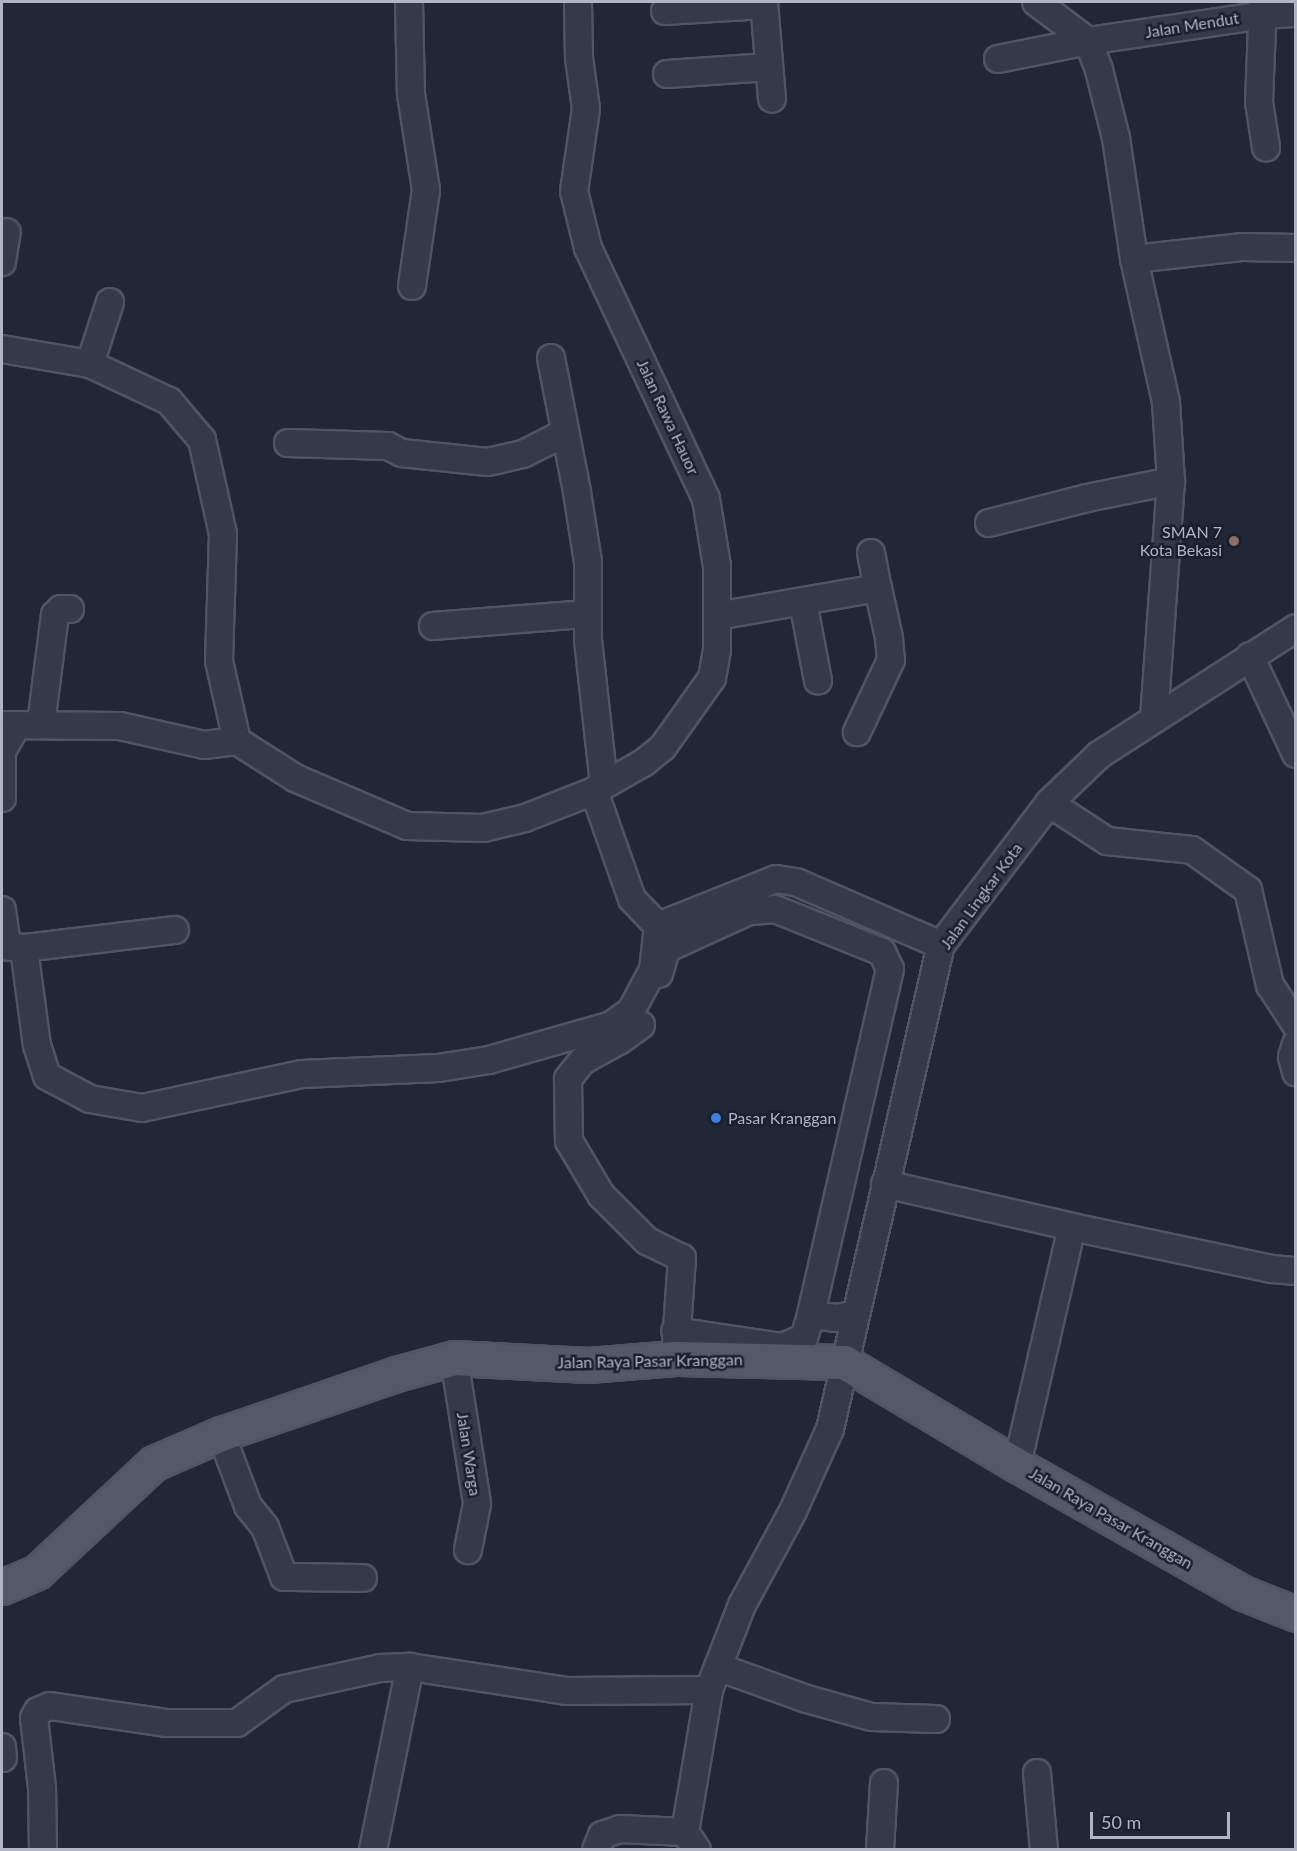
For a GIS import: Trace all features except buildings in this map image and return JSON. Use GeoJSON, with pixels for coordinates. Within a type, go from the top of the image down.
{"type":"FeatureCollection","features":[{"type":"Feature","properties":{"kind":"main road","name":"Jalan Raya Pasar Kranggan"},"geometry":{"type":"LineString","coordinates":[[2,1587],[37,1572],[154,1463],[222,1434],[396,1374],[454,1358],[588,1365],[675,1344],[844,1362],[1017,1465],[1243,1593],[1296,1614]]}},
{"type":"Feature","properties":{"kind":"street"},"geometry":{"type":"LineString","coordinates":[[409,2],[411,94],[426,190],[412,286]]}},
{"type":"Feature","properties":{"kind":"street","name":"Jalan Rawa Hauor"},"geometry":{"type":"LineString","coordinates":[[237,741],[295,778],[407,826],[483,828],[525,818],[599,788],[643,763],[663,747],[712,678],[717,650],[717,566],[706,499],[588,248],[574,191],[586,109],[579,58],[578,2]]}},
{"type":"Feature","properties":{"kind":"street"},"geometry":{"type":"LineString","coordinates":[[1036,2],[1088,41],[1099,70],[1116,138],[1134,259],[1166,402],[1171,481],[1154,718]]}},
{"type":"Feature","properties":{"kind":"street"},"geometry":{"type":"LineString","coordinates":[[665,11],[764,3],[772,99]]}},
{"type":"Feature","properties":{"kind":"street"},"geometry":{"type":"LineString","coordinates":[[1263,8],[1259,102],[1266,147]]}},
{"type":"Feature","properties":{"kind":"street","name":"Jalan Mendut"},"geometry":{"type":"LineString","coordinates":[[998,59],[1263,8],[1296,13]]}},
{"type":"Feature","properties":{"kind":"street"},"geometry":{"type":"LineString","coordinates":[[667,74],[769,67]]}},
{"type":"Feature","properties":{"kind":"street"},"geometry":{"type":"LineString","coordinates":[[2,262],[7,232]]}},
{"type":"Feature","properties":{"kind":"street"},"geometry":{"type":"LineString","coordinates":[[1134,259],[1243,247],[1296,248]]}},
{"type":"Feature","properties":{"kind":"street"},"geometry":{"type":"LineString","coordinates":[[90,364],[110,302]]}},
{"type":"Feature","properties":{"kind":"street"},"geometry":{"type":"LineString","coordinates":[[2,349],[90,364],[169,402],[202,440],[223,534],[219,661],[237,741],[204,745],[120,726],[41,724],[9,726],[2,751],[2,798]]}},
{"type":"Feature","properties":{"kind":"street"},"geometry":{"type":"LineString","coordinates":[[551,358],[588,562],[587,614],[599,788],[632,899],[658,926]]}},
{"type":"Feature","properties":{"kind":"street"},"geometry":{"type":"LineString","coordinates":[[288,443],[388,446],[402,453],[488,462],[523,454],[565,433]]}},
{"type":"Feature","properties":{"kind":"street"},"geometry":{"type":"LineString","coordinates":[[988,523],[1087,498],[1171,481]]}},
{"type":"Feature","properties":{"kind":"street"},"geometry":{"type":"LineString","coordinates":[[857,732],[891,660],[890,638],[871,553]]}},
{"type":"Feature","properties":{"kind":"street"},"geometry":{"type":"LineString","coordinates":[[717,616],[878,588]]}},
{"type":"Feature","properties":{"kind":"street"},"geometry":{"type":"LineString","coordinates":[[803,602],[818,681]]}},
{"type":"Feature","properties":{"kind":"street"},"geometry":{"type":"LineString","coordinates":[[41,724],[55,615],[61,609],[70,609]]}},
{"type":"Feature","properties":{"kind":"street"},"geometry":{"type":"LineString","coordinates":[[433,626],[587,614]]}},
{"type":"Feature","properties":{"kind":"street","name":"Jalan Lingkar Kota"},"geometry":{"type":"LineString","coordinates":[[691,1841],[713,1679],[742,1605],[793,1511],[830,1429],[854,1315],[941,945],[1049,803],[1099,755],[1296,628]]}},
{"type":"Feature","properties":{"kind":"street"},"geometry":{"type":"LineString","coordinates":[[1250,656],[1296,754]]}},
{"type":"Feature","properties":{"kind":"street"},"geometry":{"type":"LineString","coordinates":[[1049,803],[1107,841],[1192,850],[1248,890],[1270,985],[1296,1025]]}},
{"type":"Feature","properties":{"kind":"street"},"geometry":{"type":"LineString","coordinates":[[658,926],[776,879],[796,882],[941,945]]}},
{"type":"Feature","properties":{"kind":"street"},"geometry":{"type":"LineString","coordinates":[[775,909],[882,952],[891,969],[811,1315],[804,1338],[782,1347],[675,1344],[682,1258],[647,1241],[601,1195],[569,1141],[568,1079],[582,1060],[620,1040],[646,1021],[666,949],[750,910],[775,909]]}},
{"type":"Feature","properties":{"kind":"street"},"geometry":{"type":"LineString","coordinates":[[2,910],[37,1046],[48,1076],[90,1099],[142,1108],[302,1074],[438,1068],[489,1060],[612,1025],[632,1011],[653,970],[658,926]]}},
{"type":"Feature","properties":{"kind":"street"},"geometry":{"type":"LineString","coordinates":[[11,946],[175,930]]}},
{"type":"Feature","properties":{"kind":"street"},"geometry":{"type":"LineString","coordinates":[[888,985],[931,987]]}},
{"type":"Feature","properties":{"kind":"street"},"geometry":{"type":"LineString","coordinates":[[1296,1044],[1292,1057],[1296,1071]]}},
{"type":"Feature","properties":{"kind":"street"},"geometry":{"type":"LineString","coordinates":[[885,1184],[1072,1227],[1272,1269],[1296,1271]]}},
{"type":"Feature","properties":{"kind":"street"},"geometry":{"type":"LineString","coordinates":[[1017,1465],[1072,1227]]}},
{"type":"Feature","properties":{"kind":"street"},"geometry":{"type":"LineString","coordinates":[[811,1315],[836,1318],[854,1315]]}},
{"type":"Feature","properties":{"kind":"street","name":"Jalan Warga"},"geometry":{"type":"LineString","coordinates":[[454,1358],[477,1504],[468,1550]]}},
{"type":"Feature","properties":{"kind":"street"},"geometry":{"type":"LineString","coordinates":[[222,1434],[248,1506],[265,1527],[284,1577],[363,1578]]}},
{"type":"Feature","properties":{"kind":"street"},"geometry":{"type":"LineString","coordinates":[[373,1850],[410,1667]]}},
{"type":"Feature","properties":{"kind":"street"},"geometry":{"type":"LineString","coordinates":[[43,1850],[42,1788],[34,1718],[38,1711],[50,1706],[166,1723],[237,1723],[284,1689],[380,1668],[410,1667],[567,1691],[713,1679],[807,1699],[872,1717],[936,1719]]}},
{"type":"Feature","properties":{"kind":"street"},"geometry":{"type":"LineString","coordinates":[[1037,1773],[1044,1850]]}},
{"type":"Feature","properties":{"kind":"street"},"geometry":{"type":"LineString","coordinates":[[880,1850],[884,1783]]}},
{"type":"Feature","properties":{"kind":"street"},"geometry":{"type":"LineString","coordinates":[[597,1850],[602,1835],[610,1831],[691,1841]]}},
{"type":"Feature","properties":{"kind":"place","name":"SMAN 7 Kota Bekasi"},"geometry":{"type":"Point","coordinates":[1234,541]}},
{"type":"Feature","properties":{"kind":"place","name":"Pasar Kranggan"},"geometry":{"type":"Point","coordinates":[716,1118]}}]}
